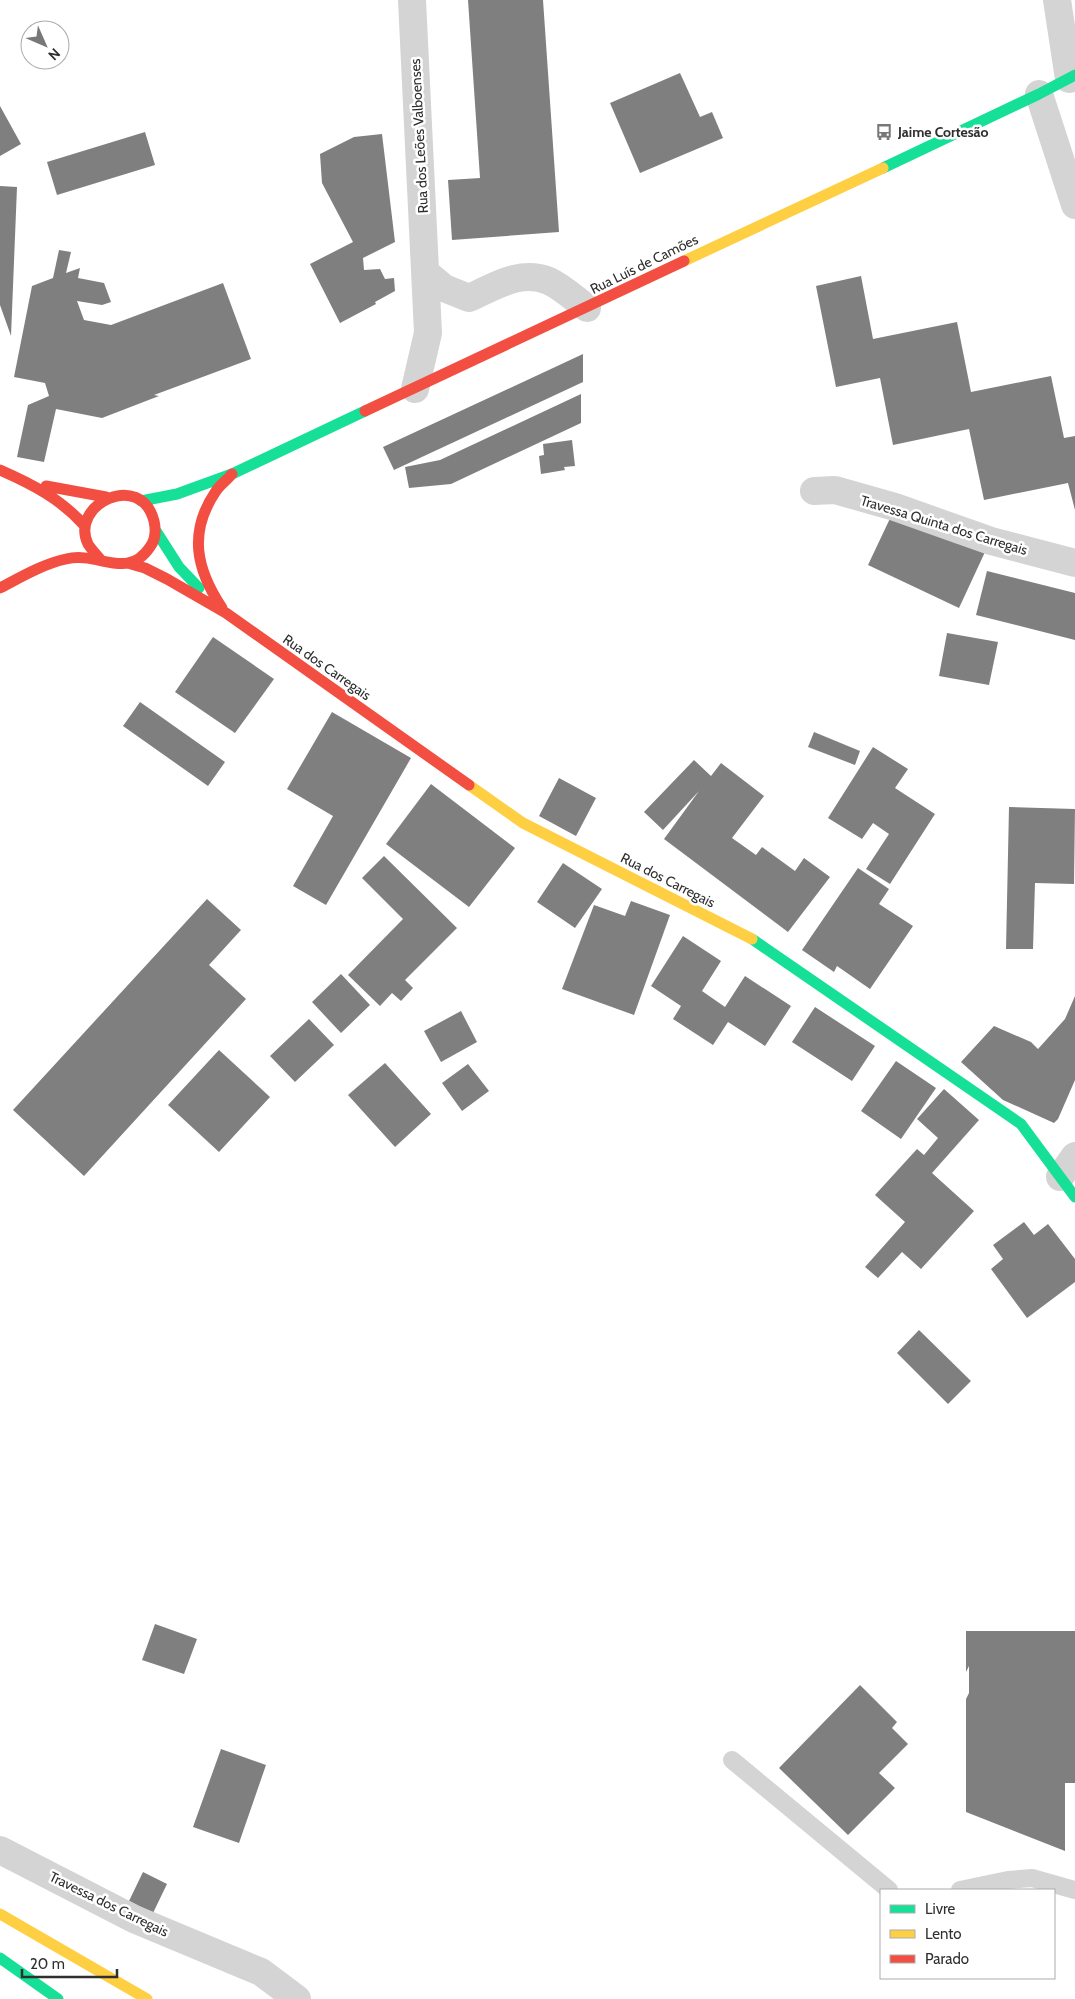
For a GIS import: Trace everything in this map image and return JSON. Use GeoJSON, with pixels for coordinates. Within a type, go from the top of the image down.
{"type":"FeatureCollection","features":[{"type":"Feature","properties":{"kind":"main road","name":"Rua Luís de Camões"},"geometry":{"type":"LineString","coordinates":[[30,482],[106,497],[124,495],[141,501],[177,494],[232,474],[1073,77]]}},
{"type":"Feature","properties":{"kind":"main road"},"geometry":{"type":"LineString","coordinates":[[0,470],[30,482],[62,503],[76,513],[85,526]]}},
{"type":"Feature","properties":{"kind":"main road","name":"Rua Luís de Camões"},"geometry":{"type":"LineString","coordinates":[[188,503],[232,474]]}},
{"type":"Feature","properties":{"kind":"main road","name":"Rua dos Carregais"},"geometry":{"type":"LineString","coordinates":[[226,613],[210,592],[201,569],[198,529],[216,491],[232,474]]}},
{"type":"Feature","properties":{"kind":"main road"},"geometry":{"type":"LineString","coordinates":[[100,559],[90,549],[86,538],[85,526],[88,514],[96,504],[106,497]]}},
{"type":"Feature","properties":{"kind":"main road"},"geometry":{"type":"LineString","coordinates":[[0,588],[32,572],[73,557],[89,556],[114,565],[130,564],[141,559],[154,541],[159,528],[149,510],[141,501]]}},
{"type":"Feature","properties":{"kind":"main road"},"geometry":{"type":"LineString","coordinates":[[32,572],[69,543],[85,526]]}},
{"type":"Feature","properties":{"kind":"main road","name":"Rua dos Carregais"},"geometry":{"type":"LineString","coordinates":[[159,528],[178,567],[226,613]]}},
{"type":"Feature","properties":{"kind":"main road","name":"Rua dos Carregais"},"geometry":{"type":"LineString","coordinates":[[130,564],[145,568],[167,579],[226,613],[523,823],[756,941],[1022,1124],[1070,1176]]}},
{"type":"Feature","properties":{"kind":"main road"},"geometry":{"type":"LineString","coordinates":[[0,1914],[147,1999]]}},
{"type":"Feature","properties":{"kind":"main road"},"geometry":{"type":"LineString","coordinates":[[0,1958],[58,1999]]}},
{"type":"Feature","properties":{"kind":"street","name":"Rua dos Leões Valboenses"},"geometry":{"type":"LineString","coordinates":[[412,0],[428,318],[428,333],[415,389]]}},
{"type":"Feature","properties":{"kind":"street"},"geometry":{"type":"LineString","coordinates":[[1057,0],[1073,77]]}},
{"type":"Feature","properties":{"kind":"street"},"geometry":{"type":"LineString","coordinates":[[1039,94],[1075,205]]}},
{"type":"Feature","properties":{"kind":"street"},"geometry":{"type":"LineString","coordinates":[[425,272],[444,288],[469,298]]}},
{"type":"Feature","properties":{"kind":"street"},"geometry":{"type":"LineString","coordinates":[[428,318],[515,278],[532,276],[550,282],[587,308]]}},
{"type":"Feature","properties":{"kind":"street","name":"Travessa Quinta dos Carregais"},"geometry":{"type":"LineString","coordinates":[[814,491],[835,490],[895,507],[991,541],[1075,563]]}},
{"type":"Feature","properties":{"kind":"street","name":"Travessa dos Carregais"},"geometry":{"type":"LineString","coordinates":[[0,1850],[134,1919],[261,1972],[297,1999]]}},
{"type":"Feature","properties":{"kind":"lane"},"geometry":{"type":"LineString","coordinates":[[732,1760],[888,1889]]}},
{"type":"Feature","properties":{"kind":"lane"},"geometry":{"type":"LineString","coordinates":[[965,1889],[1008,1880],[1032,1878],[1075,1890]]}},
{"type":"Feature","properties":{"kind":"building"},"geometry":{"type":"Polygon","coordinates":[[[468,0],[543,0],[559,232],[452,240],[448,180],[480,178],[468,0]]]}},
{"type":"Feature","properties":{"kind":"building"},"geometry":{"type":"Polygon","coordinates":[[[680,73],[700,117],[712,112],[723,138],[640,173],[610,103],[680,73]]]}},
{"type":"Feature","properties":{"kind":"building"},"geometry":{"type":"Polygon","coordinates":[[[0,106],[21,144],[0,156],[0,106]]]}},
{"type":"Feature","properties":{"kind":"building"},"geometry":{"type":"Polygon","coordinates":[[[145,132],[155,165],[57,195],[47,162],[145,132]]]}},
{"type":"Feature","properties":{"kind":"building"},"geometry":{"type":"Polygon","coordinates":[[[382,134],[395,242],[363,258],[364,270],[380,269],[385,279],[394,278],[395,291],[375,302],[376,304],[340,323],[310,264],[353,242],[322,183],[320,154],[354,137],[382,134]]]}},
{"type":"Feature","properties":{"kind":"building"},"geometry":{"type":"Polygon","coordinates":[[[0,186],[17,187],[11,336],[0,305],[0,186]]]}},
{"type":"Feature","properties":{"kind":"building"},"geometry":{"type":"Polygon","coordinates":[[[59,250],[71,252],[66,273],[80,268],[78,278],[104,283],[111,302],[102,305],[77,301],[84,320],[111,325],[223,283],[251,359],[154,395],[159,396],[102,418],[56,409],[44,462],[17,457],[28,405],[49,396],[45,383],[14,377],[32,286],[53,278],[59,250]]]}},
{"type":"Feature","properties":{"kind":"building"},"geometry":{"type":"Polygon","coordinates":[[[861,276],[873,339],[957,322],[971,392],[1051,376],[1064,438],[1075,436],[1075,510],[1068,483],[984,500],[969,429],[893,445],[880,378],[836,387],[816,286],[861,276]]]}},
{"type":"Feature","properties":{"kind":"building"},"geometry":{"type":"Polygon","coordinates":[[[583,354],[583,382],[394,470],[383,447],[583,354]]]}},
{"type":"Feature","properties":{"kind":"building"},"geometry":{"type":"Polygon","coordinates":[[[581,394],[581,423],[451,484],[409,488],[405,467],[440,460],[581,394]]]}},
{"type":"Feature","properties":{"kind":"building"},"geometry":{"type":"Polygon","coordinates":[[[572,440],[575,466],[564,467],[565,470],[541,474],[539,456],[544,455],[543,444],[572,440]]]}},
{"type":"Feature","properties":{"kind":"building"},"geometry":{"type":"Polygon","coordinates":[[[894,510],[985,552],[959,608],[868,565],[894,510]]]}},
{"type":"Feature","properties":{"kind":"building"},"geometry":{"type":"Polygon","coordinates":[[[987,571],[1075,593],[1075,640],[976,615],[987,571]]]}},
{"type":"Feature","properties":{"kind":"building"},"geometry":{"type":"Polygon","coordinates":[[[947,633],[998,642],[989,685],[939,676],[947,633]]]}},
{"type":"Feature","properties":{"kind":"building"},"geometry":{"type":"Polygon","coordinates":[[[213,637],[274,679],[235,733],[175,692],[213,637]]]}},
{"type":"Feature","properties":{"kind":"building"},"geometry":{"type":"Polygon","coordinates":[[[140,702],[225,762],[208,786],[123,726],[140,702]]]}},
{"type":"Feature","properties":{"kind":"building"},"geometry":{"type":"Polygon","coordinates":[[[332,712],[411,758],[326,905],[293,886],[333,816],[287,789],[332,712]]]}},
{"type":"Feature","properties":{"kind":"building"},"geometry":{"type":"Polygon","coordinates":[[[814,732],[860,751],[855,765],[808,747],[814,732]]]}},
{"type":"Feature","properties":{"kind":"building"},"geometry":{"type":"Polygon","coordinates":[[[873,747],[908,769],[895,788],[935,814],[890,884],[866,869],[889,834],[873,823],[862,839],[828,818],[873,747]]]}},
{"type":"Feature","properties":{"kind":"building"},"geometry":{"type":"Polygon","coordinates":[[[694,760],[711,776],[721,763],[764,796],[732,838],[756,855],[762,847],[795,871],[804,858],[830,877],[788,932],[664,839],[699,791],[663,830],[644,812],[694,760]]]}},
{"type":"Feature","properties":{"kind":"building"},"geometry":{"type":"Polygon","coordinates":[[[559,778],[596,798],[576,836],[539,816],[559,778]]]}},
{"type":"Feature","properties":{"kind":"building"},"geometry":{"type":"Polygon","coordinates":[[[431,784],[515,848],[469,907],[386,844],[431,784]]]}},
{"type":"Feature","properties":{"kind":"building"},"geometry":{"type":"Polygon","coordinates":[[[1009,807],[1075,809],[1074,884],[1035,883],[1033,949],[1006,949],[1009,807]]]}},
{"type":"Feature","properties":{"kind":"building"},"geometry":{"type":"Polygon","coordinates":[[[384,856],[457,928],[405,980],[413,988],[401,1001],[392,993],[380,1006],[348,975],[403,919],[362,878],[384,856]]]}},
{"type":"Feature","properties":{"kind":"building"},"geometry":{"type":"Polygon","coordinates":[[[563,863],[602,889],[575,928],[537,902],[563,863]]]}},
{"type":"Feature","properties":{"kind":"building"},"geometry":{"type":"Polygon","coordinates":[[[858,868],[889,889],[879,904],[913,926],[870,989],[837,966],[834,972],[802,950],[858,868]]]}},
{"type":"Feature","properties":{"kind":"building"},"geometry":{"type":"Polygon","coordinates":[[[207,899],[241,930],[209,965],[246,999],[84,1176],[13,1110],[207,899]]]}},
{"type":"Feature","properties":{"kind":"building"},"geometry":{"type":"Polygon","coordinates":[[[631,901],[670,915],[634,1015],[562,989],[594,905],[625,916],[631,901]]]}},
{"type":"Feature","properties":{"kind":"building"},"geometry":{"type":"Polygon","coordinates":[[[683,936],[721,961],[702,991],[725,1007],[745,976],[791,1006],[765,1046],[728,1022],[713,1045],[673,1019],[681,1006],[651,986],[683,936]]]}},
{"type":"Feature","properties":{"kind":"building"},"geometry":{"type":"Polygon","coordinates":[[[341,974],[370,1005],[341,1033],[312,1002],[341,974]]]}},
{"type":"Feature","properties":{"kind":"building"},"geometry":{"type":"Polygon","coordinates":[[[1075,996],[1075,1080],[1058,1119],[1054,1123],[1003,1100],[961,1062],[994,1026],[1031,1042],[1038,1049],[1065,1019],[1075,996]]]}},
{"type":"Feature","properties":{"kind":"building"},"geometry":{"type":"Polygon","coordinates":[[[815,1007],[875,1046],[852,1081],[792,1042],[815,1007]]]}},
{"type":"Feature","properties":{"kind":"building"},"geometry":{"type":"Polygon","coordinates":[[[461,1011],[477,1042],[441,1062],[424,1031],[461,1011]]]}},
{"type":"Feature","properties":{"kind":"building"},"geometry":{"type":"Polygon","coordinates":[[[309,1019],[334,1045],[295,1082],[270,1056],[309,1019]]]}},
{"type":"Feature","properties":{"kind":"building"},"geometry":{"type":"Polygon","coordinates":[[[219,1050],[270,1097],[219,1152],[168,1105],[219,1050]]]}},
{"type":"Feature","properties":{"kind":"building"},"geometry":{"type":"Polygon","coordinates":[[[896,1061],[936,1088],[901,1139],[861,1111],[896,1061]]]}},
{"type":"Feature","properties":{"kind":"building"},"geometry":{"type":"Polygon","coordinates":[[[385,1063],[431,1114],[395,1147],[348,1095],[385,1063]]]}},
{"type":"Feature","properties":{"kind":"building"},"geometry":{"type":"Polygon","coordinates":[[[468,1064],[489,1091],[462,1111],[442,1083],[468,1064]]]}},
{"type":"Feature","properties":{"kind":"building"},"geometry":{"type":"Polygon","coordinates":[[[944,1089],[979,1120],[932,1173],[974,1211],[921,1269],[902,1252],[878,1278],[865,1267],[905,1222],[875,1195],[917,1149],[924,1155],[938,1138],[917,1119],[944,1089]]]}},
{"type":"Feature","properties":{"kind":"building"},"geometry":{"type":"Polygon","coordinates":[[[1024,1222],[1034,1235],[1048,1224],[1075,1259],[1075,1282],[1027,1318],[991,1269],[1003,1259],[993,1245],[1024,1222]]]}},
{"type":"Feature","properties":{"kind":"building"},"geometry":{"type":"Polygon","coordinates":[[[919,1330],[971,1381],[948,1404],[897,1353],[919,1330]]]}},
{"type":"Feature","properties":{"kind":"building"},"geometry":{"type":"Polygon","coordinates":[[[155,1624],[197,1639],[184,1674],[142,1660],[155,1624]]]}},
{"type":"Feature","properties":{"kind":"building"},"geometry":{"type":"Polygon","coordinates":[[[966,1631],[1075,1631],[1075,1783],[1065,1783],[1065,1851],[966,1812],[966,1699],[969,1693],[969,1666],[966,1672],[966,1631]]]}},
{"type":"Feature","properties":{"kind":"building"},"geometry":{"type":"Polygon","coordinates":[[[860,1685],[897,1722],[892,1728],[908,1744],[879,1773],[895,1788],[848,1835],[779,1768],[860,1685]]]}},
{"type":"Feature","properties":{"kind":"building"},"geometry":{"type":"Polygon","coordinates":[[[221,1749],[266,1765],[239,1843],[193,1827],[221,1749]]]}},
{"type":"Feature","properties":{"kind":"building"},"geometry":{"type":"Polygon","coordinates":[[[143,1872],[167,1884],[153,1913],[129,1901],[143,1872]]]}},
{"type":"Feature","properties":{"kind":"traffic: fast"},"geometry":{"type":"LineString","coordinates":[[883,168],[1075,75]]}},
{"type":"Feature","properties":{"kind":"traffic: fast"},"geometry":{"type":"LineString","coordinates":[[141,501],[177,494],[232,474],[365,411]]}},
{"type":"Feature","properties":{"kind":"traffic: fast"},"geometry":{"type":"LineString","coordinates":[[156,531],[179,567],[199,588]]}},
{"type":"Feature","properties":{"kind":"traffic: fast"},"geometry":{"type":"LineString","coordinates":[[752,939],[1021,1124],[1075,1197]]}},
{"type":"Feature","properties":{"kind":"traffic: fast"},"geometry":{"type":"LineString","coordinates":[[0,1958],[58,1999]]}},
{"type":"Feature","properties":{"kind":"traffic: slow"},"geometry":{"type":"LineString","coordinates":[[684,261],[883,168]]}},
{"type":"Feature","properties":{"kind":"traffic: slow"},"geometry":{"type":"LineString","coordinates":[[469,785],[523,823],[752,939]]}},
{"type":"Feature","properties":{"kind":"traffic: slow"},"geometry":{"type":"LineString","coordinates":[[0,1914],[147,1999]]}},
{"type":"Feature","properties":{"kind":"traffic: jam"},"geometry":{"type":"LineString","coordinates":[[365,411],[684,261]]}},
{"type":"Feature","properties":{"kind":"traffic: jam"},"geometry":{"type":"LineString","coordinates":[[0,470],[46,493],[76,516],[85,526]]}},
{"type":"Feature","properties":{"kind":"traffic: jam"},"geometry":{"type":"LineString","coordinates":[[222,608],[206,579],[201,565],[199,536],[201,521],[207,506],[218,489],[232,474]]}},
{"type":"Feature","properties":{"kind":"traffic: jam"},"geometry":{"type":"LineString","coordinates":[[46,486],[106,497]]}},
{"type":"Feature","properties":{"kind":"traffic: jam"},"geometry":{"type":"LineString","coordinates":[[0,588],[41,567],[66,559],[90,559],[122,564],[132,562],[141,557],[152,544],[155,528],[147,506],[136,497],[122,495],[109,498],[97,506],[88,516],[85,529],[88,544],[100,559]]}},
{"type":"Feature","properties":{"kind":"traffic: jam"},"geometry":{"type":"LineString","coordinates":[[131,564],[145,568],[167,579],[226,613],[469,785]]}},
{"type":"Feature","properties":{"kind":"place","name":"Jaime Cortesão"},"geometry":{"type":"Point","coordinates":[884,132]}}]}
